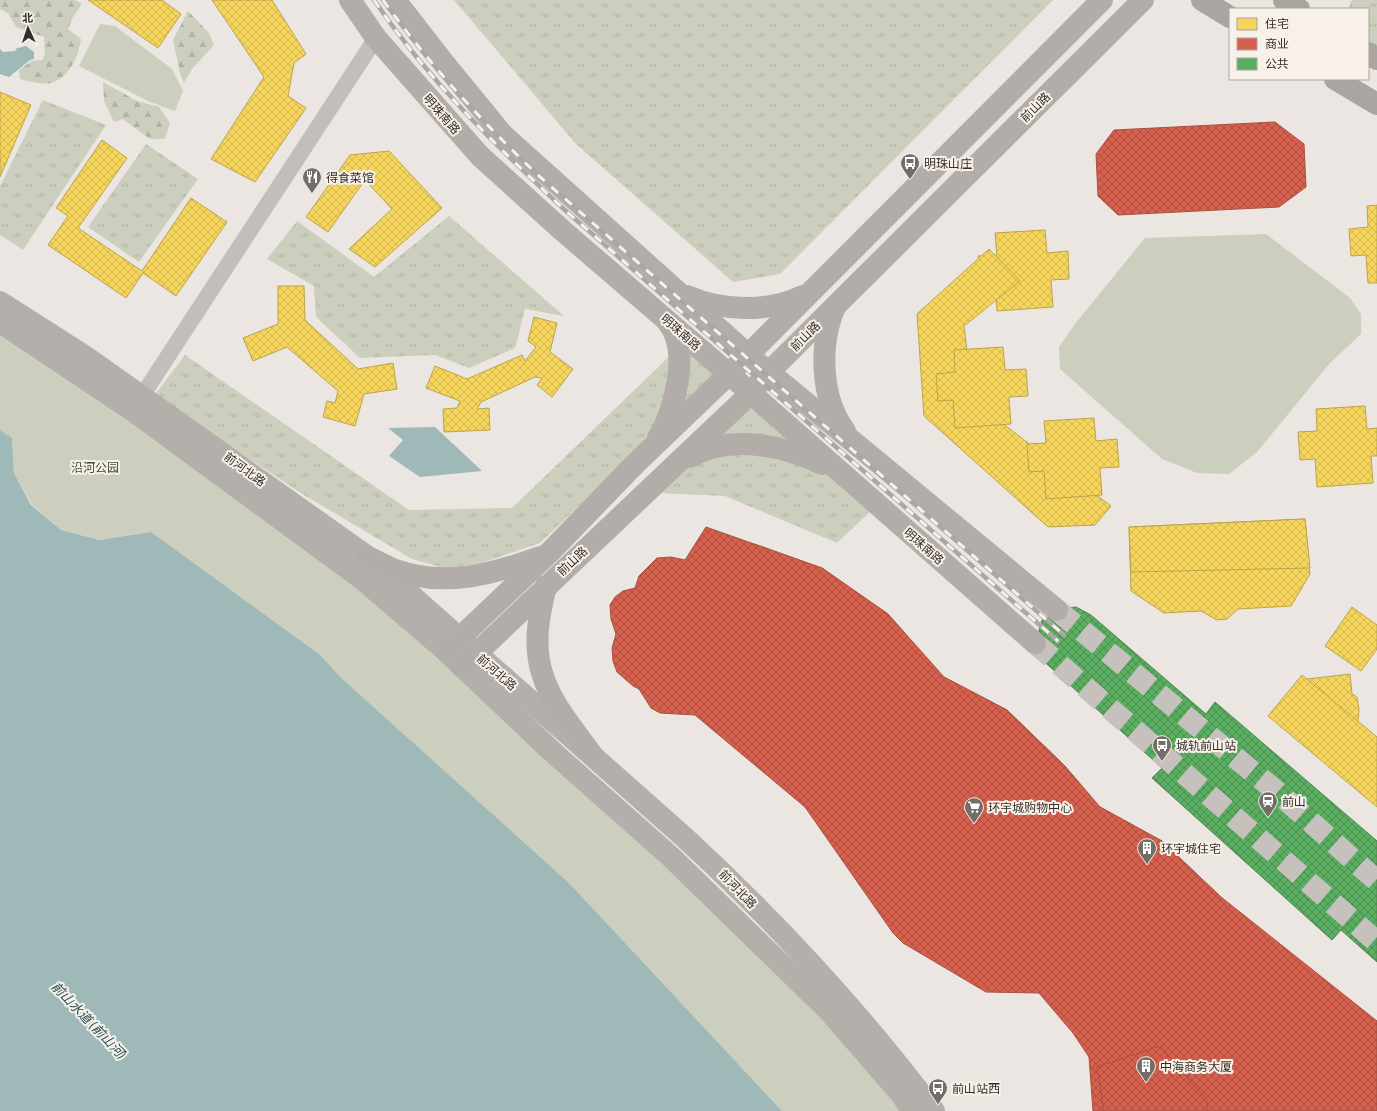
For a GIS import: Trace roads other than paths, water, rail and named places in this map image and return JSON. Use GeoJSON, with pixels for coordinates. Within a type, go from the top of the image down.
{"type":"FeatureCollection","features":[{"type":"Feature","properties":{"kind":"highway"},"geometry":{"type":"LineString","coordinates":[[1202,0],[1229,16]]}},
{"type":"Feature","properties":{"kind":"highway"},"geometry":{"type":"LineString","coordinates":[[1284,0],[1296,8]]}},
{"type":"Feature","properties":{"kind":"highway"},"geometry":{"type":"LineString","coordinates":[[1337,80],[1377,104]]}},
{"type":"Feature","properties":{"kind":"main road","name":"明珠南路"},"geometry":{"type":"LineString","coordinates":[[350,0],[376,38],[480,156],[1035,643]]}},
{"type":"Feature","properties":{"kind":"main road"},"geometry":{"type":"LineString","coordinates":[[396,0],[444,63],[503,135],[768,372],[1057,610]]}},
{"type":"Feature","properties":{"kind":"main road","name":"前山路"},"geometry":{"type":"LineString","coordinates":[[452,644],[549,553],[651,449],[729,374],[1102,0]]}},
{"type":"Feature","properties":{"kind":"main road","name":"前山路"},"geometry":{"type":"LineString","coordinates":[[469,660],[750,394],[768,372],[1143,0]]}},
{"type":"Feature","properties":{"kind":"main road"},"geometry":{"type":"LineString","coordinates":[[480,156],[503,135]]}},
{"type":"Feature","properties":{"kind":"main road"},"geometry":{"type":"LineString","coordinates":[[674,289],[718,306],[759,307],[778,306],[792,301],[815,287]]}},
{"type":"Feature","properties":{"kind":"main road","name":"前河北路"},"geometry":{"type":"LineString","coordinates":[[0,302],[86,357],[137,403],[362,579],[452,644]]}},
{"type":"Feature","properties":{"kind":"main road"},"geometry":{"type":"LineString","coordinates":[[835,305],[830,322],[824,356],[826,377],[830,399],[837,417],[853,442]]}},
{"type":"Feature","properties":{"kind":"main road"},"geometry":{"type":"LineString","coordinates":[[651,449],[660,435],[671,407],[679,367],[678,342],[673,330],[662,316]]}},
{"type":"Feature","properties":{"kind":"main road","name":"前河北路"},"geometry":{"type":"LineString","coordinates":[[0,322],[137,403],[368,557],[469,660],[547,747],[671,857],[829,1011],[902,1095],[912,1111]]}},
{"type":"Feature","properties":{"kind":"main road"},"geometry":{"type":"LineString","coordinates":[[674,467],[697,453],[721,446],[762,445],[802,455],[845,477]]}},
{"type":"Feature","properties":{"kind":"main road"},"geometry":{"type":"LineString","coordinates":[[368,557],[396,570],[424,577],[452,580],[488,574],[549,553]]}},
{"type":"Feature","properties":{"kind":"main road"},"geometry":{"type":"LineString","coordinates":[[546,586],[538,627],[538,649],[542,673],[553,697],[593,756]]}},
{"type":"Feature","properties":{"kind":"main road","name":"前河北路"},"geometry":{"type":"LineString","coordinates":[[469,660],[593,756],[730,880],[836,993],[900,1066],[934,1111]]}},
{"type":"Feature","properties":{"kind":"street"},"geometry":{"type":"LineString","coordinates":[[137,403],[376,38]]}},
{"type":"Feature","properties":{"kind":"water"},"geometry":{"type":"Polygon","coordinates":[[[26,46],[34,52],[34,59],[30,60],[9,77],[0,74],[0,49],[3,52],[15,51],[17,48],[26,46]]]}},
{"type":"Feature","properties":{"kind":"water"},"geometry":{"type":"Polygon","coordinates":[[[435,427],[482,471],[420,477],[389,456],[403,440],[388,428],[435,427]]]}},
{"type":"Feature","properties":{"kind":"water","name":"前山水道 (前山河)"},"geometry":{"type":"Polygon","coordinates":[[[0,430],[12,438],[14,473],[31,505],[61,530],[99,540],[151,532],[320,655],[340,677],[570,884],[782,1111],[0,1111],[0,430]]]}},
{"type":"Feature","properties":{"kind":"tunnel"},"geometry":{"type":"LineString","coordinates":[[1057,610],[1276,791],[1377,881]]}},
{"type":"Feature","properties":{"kind":"tunnel"},"geometry":{"type":"LineString","coordinates":[[1035,643],[1377,942]]}},
{"type":"Feature","properties":{"kind":"railway"},"geometry":{"type":"LineString","coordinates":[[374,0],[395,30],[440,85],[488,136],[539,186],[1058,641]]}},
{"type":"Feature","properties":{"kind":"railway"},"geometry":{"type":"LineString","coordinates":[[383,0],[419,47],[457,92],[497,135],[539,176],[1064,635]]}},
{"type":"Feature","properties":{"kind":"place","name":"明珠山庄"},"geometry":{"type":"Point","coordinates":[910,180]}},
{"type":"Feature","properties":{"kind":"place","name":"得食菜馆"},"geometry":{"type":"Point","coordinates":[312,194]}},
{"type":"Feature","properties":{"kind":"place","name":"城轨前山站"},"geometry":{"type":"Point","coordinates":[1162,762]}},
{"type":"Feature","properties":{"kind":"place","name":"前山"},"geometry":{"type":"Point","coordinates":[1268,818]}},
{"type":"Feature","properties":{"kind":"place","name":"环宇城购物中心"},"geometry":{"type":"Point","coordinates":[974,824]}},
{"type":"Feature","properties":{"kind":"place","name":"环宇城住宅"},"geometry":{"type":"Point","coordinates":[1147,865]}},
{"type":"Feature","properties":{"kind":"place","name":"中海商务大厦"},"geometry":{"type":"Point","coordinates":[1146,1083]}},
{"type":"Feature","properties":{"kind":"place","name":"前山站西"},"geometry":{"type":"Point","coordinates":[938,1105]}},
{"type":"Feature","properties":{"kind":"park label","name":"沿河公园"},"geometry":{"type":"Point","coordinates":[95,467]}}]}
